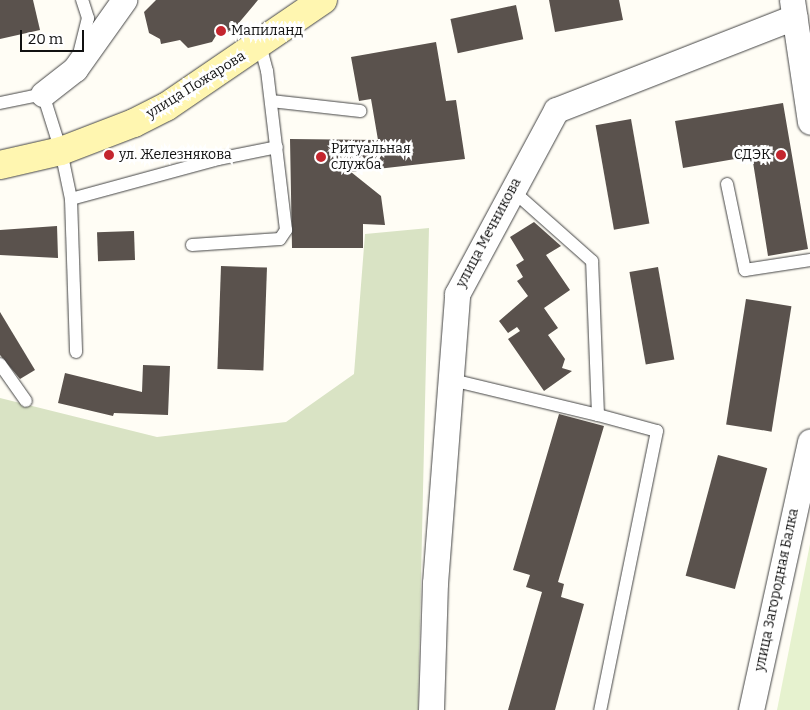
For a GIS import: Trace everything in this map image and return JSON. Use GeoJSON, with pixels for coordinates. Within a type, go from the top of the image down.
{"type":"FeatureCollection","features":[{"type":"Feature","properties":{"kind":"main road","name":"улица Пожарова"},"geometry":{"type":"LineString","coordinates":[[0,165],[61,151],[134,124],[166,107],[260,45],[323,0]]}},
{"type":"Feature","properties":{"kind":"street"},"geometry":{"type":"LineString","coordinates":[[43,94],[75,69],[124,0]]}},
{"type":"Feature","properties":{"kind":"street"},"geometry":{"type":"LineString","coordinates":[[793,9],[810,122]]}},
{"type":"Feature","properties":{"kind":"street","name":"улица Мечникова"},"geometry":{"type":"LineString","coordinates":[[431,710],[448,378],[457,294],[556,110],[793,9]]}},
{"type":"Feature","properties":{"kind":"street","name":"улица Загородная Балка"},"geometry":{"type":"LineString","coordinates":[[751,710],[810,441]]}},
{"type":"Feature","properties":{"kind":"lane"},"geometry":{"type":"LineString","coordinates":[[75,69],[88,18],[82,0]]}},
{"type":"Feature","properties":{"kind":"lane"},"geometry":{"type":"LineString","coordinates":[[192,245],[280,239],[286,230],[271,101],[260,45]]}},
{"type":"Feature","properties":{"kind":"lane"},"geometry":{"type":"LineString","coordinates":[[0,103],[43,94],[61,151],[71,199],[76,352]]}},
{"type":"Feature","properties":{"kind":"lane"},"geometry":{"type":"LineString","coordinates":[[271,101],[360,111]]}},
{"type":"Feature","properties":{"kind":"lane"},"geometry":{"type":"LineString","coordinates":[[71,199],[218,159],[277,147]]}},
{"type":"Feature","properties":{"kind":"lane"},"geometry":{"type":"LineString","coordinates":[[727,184],[745,270],[810,260]]}},
{"type":"Feature","properties":{"kind":"lane"},"geometry":{"type":"LineString","coordinates":[[512,190],[592,261],[598,414]]}},
{"type":"Feature","properties":{"kind":"lane"},"geometry":{"type":"LineString","coordinates":[[0,364],[26,401]]}},
{"type":"Feature","properties":{"kind":"lane"},"geometry":{"type":"LineString","coordinates":[[448,378],[598,414],[657,431],[600,710]]}},
{"type":"Feature","properties":{"kind":"green space"},"geometry":{"type":"Polygon","coordinates":[[[429,228],[418,710],[0,710],[0,398],[157,437],[286,422],[354,374],[365,234],[429,228]]]}},
{"type":"Feature","properties":{"kind":"green space"},"geometry":{"type":"Polygon","coordinates":[[[810,544],[810,710],[777,710],[810,544]]]}},
{"type":"Feature","properties":{"kind":"building"},"geometry":{"type":"Polygon","coordinates":[[[0,0],[33,0],[40,30],[0,39],[0,0]]]}},
{"type":"Feature","properties":{"kind":"building"},"geometry":{"type":"Polygon","coordinates":[[[156,0],[258,0],[232,31],[217,34],[212,42],[188,48],[180,40],[161,44],[160,39],[149,33],[144,12],[156,0]]]}},
{"type":"Feature","properties":{"kind":"building"},"geometry":{"type":"Polygon","coordinates":[[[549,0],[619,0],[623,20],[555,32],[549,0]]]}},
{"type":"Feature","properties":{"kind":"building"},"geometry":{"type":"Polygon","coordinates":[[[516,5],[523,39],[458,53],[450,19],[516,5]]]}},
{"type":"Feature","properties":{"kind":"building"},"geometry":{"type":"Polygon","coordinates":[[[436,42],[446,101],[456,100],[465,159],[351,172],[381,196],[385,225],[363,224],[363,248],[292,248],[290,139],[378,140],[371,99],[359,101],[351,57],[436,42]]]}},
{"type":"Feature","properties":{"kind":"building"},"geometry":{"type":"Polygon","coordinates":[[[783,103],[808,249],[768,256],[752,156],[683,168],[675,121],[783,103]]]}},
{"type":"Feature","properties":{"kind":"building"},"geometry":{"type":"Polygon","coordinates":[[[631,119],[649,223],[614,230],[596,125],[631,119]]]}},
{"type":"Feature","properties":{"kind":"building"},"geometry":{"type":"Polygon","coordinates":[[[534,222],[561,246],[546,255],[570,290],[544,308],[558,328],[548,335],[565,359],[562,368],[572,371],[544,391],[508,339],[520,331],[517,327],[508,333],[499,321],[528,296],[517,281],[523,277],[516,265],[524,260],[510,237],[534,222]]]}},
{"type":"Feature","properties":{"kind":"building"},"geometry":{"type":"Polygon","coordinates":[[[57,226],[58,258],[0,255],[0,230],[57,226]]]}},
{"type":"Feature","properties":{"kind":"building"},"geometry":{"type":"Polygon","coordinates":[[[134,231],[135,260],[98,261],[97,232],[134,231]]]}},
{"type":"Feature","properties":{"kind":"building"},"geometry":{"type":"Polygon","coordinates":[[[221,266],[267,268],[263,371],[217,369],[221,266]]]}},
{"type":"Feature","properties":{"kind":"building"},"geometry":{"type":"Polygon","coordinates":[[[658,267],[674,360],[646,365],[629,272],[658,267]]]}},
{"type":"Feature","properties":{"kind":"building"},"geometry":{"type":"Polygon","coordinates":[[[746,299],[791,306],[772,432],[726,424],[746,299]]]}},
{"type":"Feature","properties":{"kind":"building"},"geometry":{"type":"Polygon","coordinates":[[[0,312],[35,370],[20,379],[0,355],[0,312]]]}},
{"type":"Feature","properties":{"kind":"building"},"geometry":{"type":"Polygon","coordinates":[[[143,365],[170,366],[168,415],[114,413],[113,416],[58,403],[65,373],[142,392],[143,365]]]}},
{"type":"Feature","properties":{"kind":"building"},"geometry":{"type":"Polygon","coordinates":[[[559,414],[604,426],[558,582],[564,584],[561,597],[584,604],[555,710],[508,710],[542,592],[526,587],[530,575],[513,570],[559,414]]]}},
{"type":"Feature","properties":{"kind":"building"},"geometry":{"type":"Polygon","coordinates":[[[718,455],[767,468],[735,589],[686,576],[718,455]]]}},
{"type":"Feature","properties":{"kind":"place","name":"Мапиланд"},"geometry":{"type":"Point","coordinates":[221,31]}},
{"type":"Feature","properties":{"kind":"place","name":"ул. Железнякова"},"geometry":{"type":"Point","coordinates":[109,155]}},
{"type":"Feature","properties":{"kind":"place","name":"СДЭК"},"geometry":{"type":"Point","coordinates":[781,155]}},
{"type":"Feature","properties":{"kind":"place","name":"Ритуальная служба"},"geometry":{"type":"Point","coordinates":[321,157]}}]}
